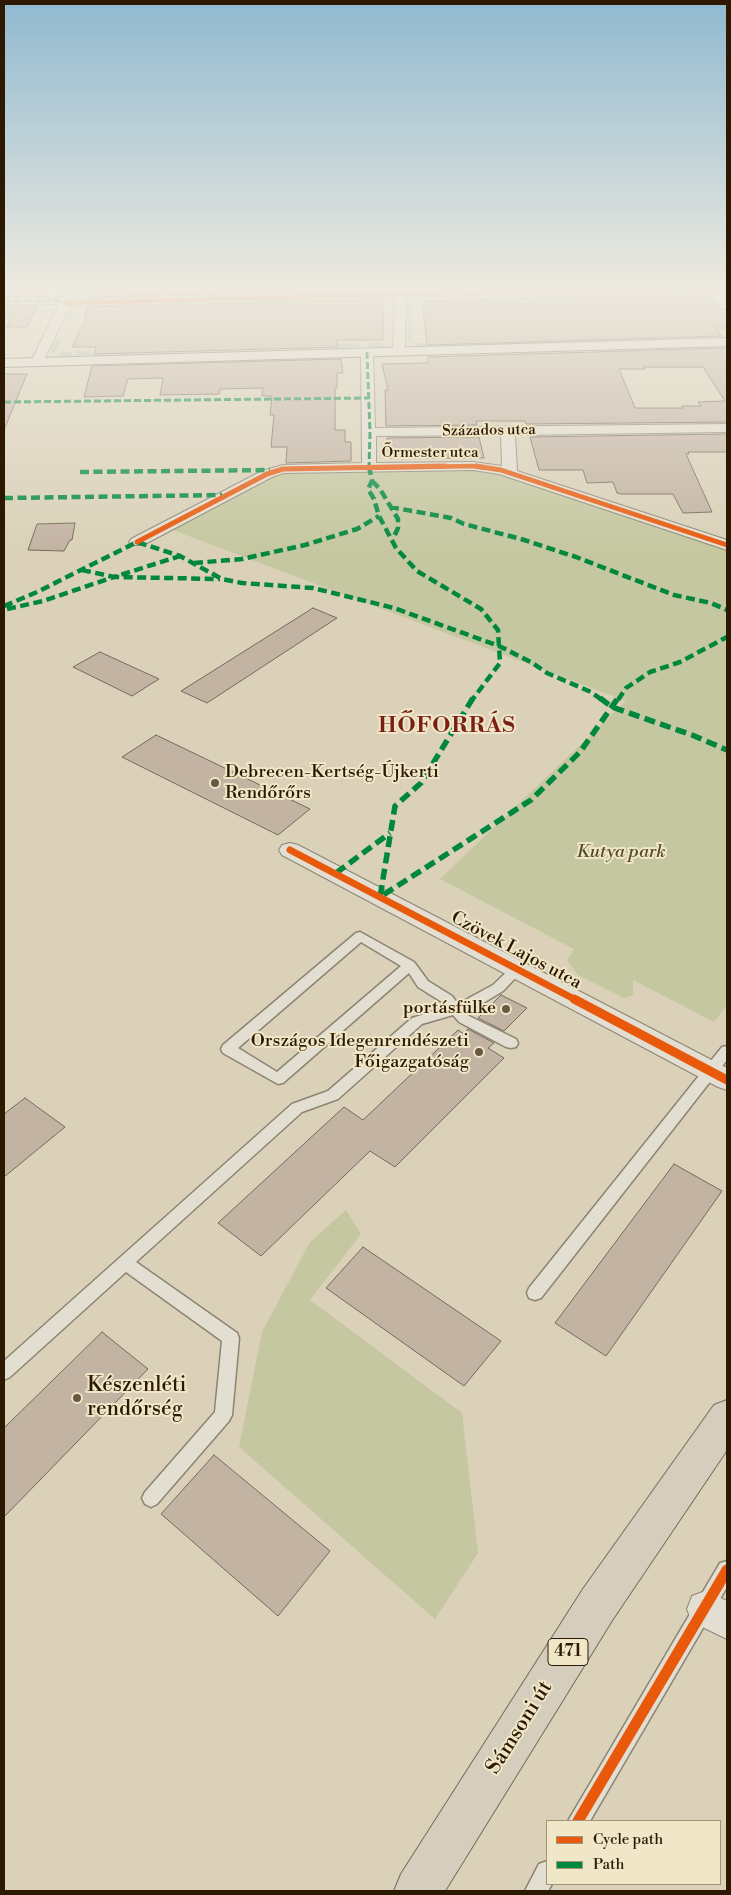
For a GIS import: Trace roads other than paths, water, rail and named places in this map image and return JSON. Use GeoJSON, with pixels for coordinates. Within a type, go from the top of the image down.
{"type":"FeatureCollection","features":[{"type":"Feature","properties":{"kind":"main road","name":"Sámsoni út"},"geometry":{"type":"LineString","coordinates":[[418,1891],[598,1604],[727,1418]]}},
{"type":"Feature","properties":{"kind":"street"},"geometry":{"type":"LineString","coordinates":[[368,376],[369,467]]}},
{"type":"Feature","properties":{"kind":"street","name":"Százados utca"},"geometry":{"type":"LineString","coordinates":[[370,432],[727,428]]}},
{"type":"Feature","properties":{"kind":"street"},"geometry":{"type":"LineString","coordinates":[[508,430],[510,473]]}},
{"type":"Feature","properties":{"kind":"street","name":"Őrmester utca"},"geometry":{"type":"LineString","coordinates":[[137,542],[272,472],[290,468],[482,466],[510,473],[727,544]]}},
{"type":"Feature","properties":{"kind":"street","name":"Czövek Lajos utca"},"geometry":{"type":"LineString","coordinates":[[290,850],[518,968],[719,1076]]}},
{"type":"Feature","properties":{"kind":"lane"},"geometry":{"type":"LineString","coordinates":[[410,965],[278,1079],[228,1050],[360,936],[410,965],[423,984],[447,999],[464,1019],[510,1043]]}},
{"type":"Feature","properties":{"kind":"lane"},"geometry":{"type":"LineString","coordinates":[[4,1372],[297,1108],[333,1095],[417,1021],[470,1005],[498,988],[518,968]]}},
{"type":"Feature","properties":{"kind":"lane"},"geometry":{"type":"LineString","coordinates":[[535,1293],[719,1076],[727,1051]]}},
{"type":"Feature","properties":{"kind":"lane"},"geometry":{"type":"LineString","coordinates":[[125,1263],[231,1338],[223,1415],[151,1498]]}},
{"type":"Feature","properties":{"kind":"lane"},"geometry":{"type":"LineString","coordinates":[[579,1820],[716,1615],[727,1570]]}},
{"type":"Feature","properties":{"kind":"lane"},"geometry":{"type":"LineString","coordinates":[[536,1891],[546,1874]]}},
{"type":"Feature","properties":{"kind":"place","name":"Debrecen-Kertség-Újkerti Rendőrőrs"},"geometry":{"type":"Point","coordinates":[215,783]}},
{"type":"Feature","properties":{"kind":"place","name":"portásfülke"},"geometry":{"type":"Point","coordinates":[506,1009]}},
{"type":"Feature","properties":{"kind":"place","name":"Országos Idegenrendészeti Főigazgatóság"},"geometry":{"type":"Point","coordinates":[479,1052]}},
{"type":"Feature","properties":{"kind":"place","name":"Készenléti rendőrség"},"geometry":{"type":"Point","coordinates":[77,1398]}},
{"type":"Feature","properties":{"kind":"district","name":"HŐFORRÁS"},"geometry":{"type":"Point","coordinates":[447,727]}},
{"type":"Feature","properties":{"kind":"park label","name":"Kutya park"},"geometry":{"type":"Point","coordinates":[621,853]}}]}
